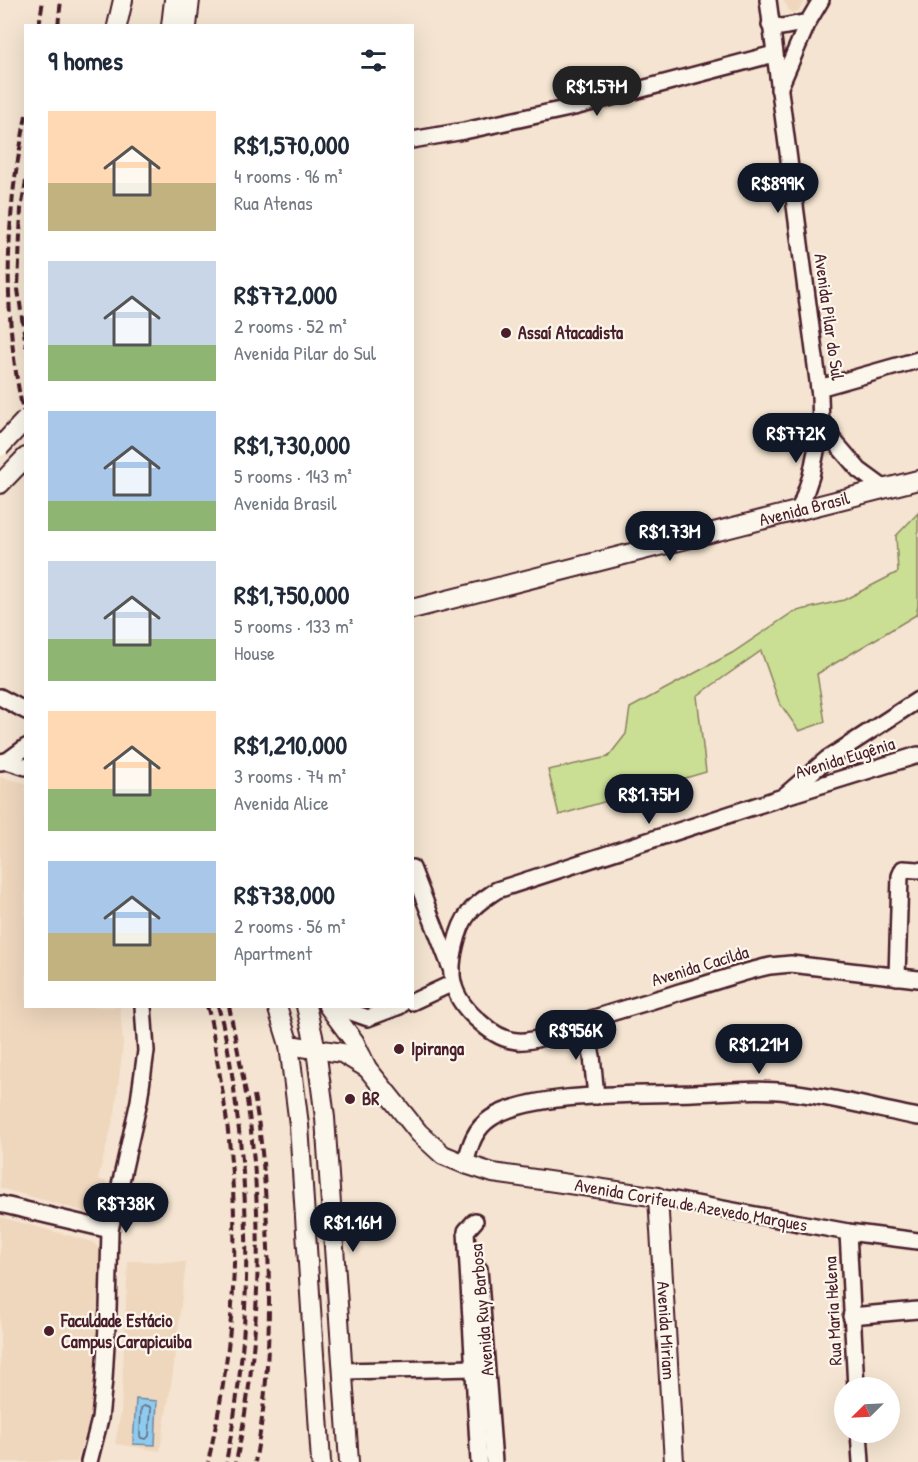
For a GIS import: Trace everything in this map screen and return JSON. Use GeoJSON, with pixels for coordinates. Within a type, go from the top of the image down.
{"type":"FeatureCollection","features":[{"type":"Feature","properties":{"kind":"main road"},"geometry":{"type":"LineString","coordinates":[[117,24],[123,0]]}},
{"type":"Feature","properties":{"kind":"main road"},"geometry":{"type":"LineString","coordinates":[[129,24],[131,0]]}},
{"type":"Feature","properties":{"kind":"main road"},"geometry":{"type":"LineString","coordinates":[[171,24],[174,0]]}},
{"type":"Feature","properties":{"kind":"main road"},"geometry":{"type":"LineString","coordinates":[[187,24],[190,0]]}},
{"type":"Feature","properties":{"kind":"main road"},"geometry":{"type":"LineString","coordinates":[[0,447],[24,421]]}},
{"type":"Feature","properties":{"kind":"main road"},"geometry":{"type":"LineString","coordinates":[[0,484],[24,460]]}},
{"type":"Feature","properties":{"kind":"main road","name":"Avenida Brasil"},"geometry":{"type":"LineString","coordinates":[[414,608],[918,480]]}},
{"type":"Feature","properties":{"kind":"main road"},"geometry":{"type":"LineString","coordinates":[[278,1008],[288,1045],[299,1125],[321,1462]]}},
{"type":"Feature","properties":{"kind":"main road"},"geometry":{"type":"LineString","coordinates":[[306,1008],[316,1049],[325,1118],[349,1462]]}},
{"type":"Feature","properties":{"kind":"main road"},"geometry":{"type":"LineString","coordinates":[[329,1008],[354,1041],[367,1068],[419,1133],[443,1155],[465,1164]]}},
{"type":"Feature","properties":{"kind":"main road"},"geometry":{"type":"LineString","coordinates":[[288,1045],[342,1053],[367,1068]]}},
{"type":"Feature","properties":{"kind":"main road","name":"Avenida Corifeu de Azevedo Marques"},"geometry":{"type":"LineString","coordinates":[[465,1164],[493,1173],[658,1197]]}},
{"type":"Feature","properties":{"kind":"main road","name":"Avenida Miriam"},"geometry":{"type":"LineString","coordinates":[[658,1197],[674,1462]]}},
{"type":"Feature","properties":{"kind":"street","name":"Avenida Pilar do Sul"},"geometry":{"type":"LineString","coordinates":[[768,0],[819,388],[821,426],[811,476],[799,511]]}},
{"type":"Feature","properties":{"kind":"street"},"geometry":{"type":"LineString","coordinates":[[779,89],[808,22],[821,0]]}},
{"type":"Feature","properties":{"kind":"street"},"geometry":{"type":"LineString","coordinates":[[770,25],[782,27],[808,22]]}},
{"type":"Feature","properties":{"kind":"street"},"geometry":{"type":"LineString","coordinates":[[414,140],[574,107],[774,54]]}},
{"type":"Feature","properties":{"kind":"street"},"geometry":{"type":"LineString","coordinates":[[819,388],[918,360]]}},
{"type":"Feature","properties":{"kind":"street"},"geometry":{"type":"LineString","coordinates":[[821,426],[859,470],[885,489]]}},
{"type":"Feature","properties":{"kind":"street"},"geometry":{"type":"LineString","coordinates":[[0,697],[24,710]]}},
{"type":"Feature","properties":{"kind":"street"},"geometry":{"type":"LineString","coordinates":[[783,797],[827,759],[918,700]]}},
{"type":"Feature","properties":{"kind":"street"},"geometry":{"type":"LineString","coordinates":[[3,762],[24,748]]}},
{"type":"Feature","properties":{"kind":"street","name":"Avenida Eugênia"},"geometry":{"type":"LineString","coordinates":[[452,977],[461,925],[479,902],[497,890],[918,755]]}},
{"type":"Feature","properties":{"kind":"street"},"geometry":{"type":"LineString","coordinates":[[3,762],[24,767]]}},
{"type":"Feature","properties":{"kind":"street"},"geometry":{"type":"LineString","coordinates":[[897,977],[900,876],[903,869],[918,870]]}},
{"type":"Feature","properties":{"kind":"street","name":"Avenida Cacilda"},"geometry":{"type":"LineString","coordinates":[[414,873],[461,1000],[472,1015],[495,1034],[519,1042],[540,1038],[583,1022],[770,966],[791,964],[918,979]]}},
{"type":"Feature","properties":{"kind":"street"},"geometry":{"type":"LineString","coordinates":[[414,1001],[452,977]]}},
{"type":"Feature","properties":{"kind":"street"},"geometry":{"type":"LineString","coordinates":[[89,1462],[100,1419],[104,1379],[110,1230],[139,1101],[146,1051],[143,1008]]}},
{"type":"Feature","properties":{"kind":"street"},"geometry":{"type":"LineString","coordinates":[[340,1008],[368,1018]]}},
{"type":"Feature","properties":{"kind":"street"},"geometry":{"type":"LineString","coordinates":[[354,1041],[368,1018],[395,1008]]}},
{"type":"Feature","properties":{"kind":"street"},"geometry":{"type":"LineString","coordinates":[[583,1022],[592,1056],[596,1096]]}},
{"type":"Feature","properties":{"kind":"street"},"geometry":{"type":"LineString","coordinates":[[465,1164],[471,1141],[477,1131],[491,1118],[502,1112],[543,1102],[596,1096],[787,1091],[918,1117]]}},
{"type":"Feature","properties":{"kind":"street","name":"Avenida Corifeu de Azevedo Marques"},"geometry":{"type":"LineString","coordinates":[[658,1197],[848,1232],[918,1241]]}},
{"type":"Feature","properties":{"kind":"street"},"geometry":{"type":"LineString","coordinates":[[0,1204],[110,1230]]}},
{"type":"Feature","properties":{"kind":"street","name":"Avenida Ruy Barbosa"},"geometry":{"type":"LineString","coordinates":[[478,1462],[475,1368],[466,1232],[475,1221],[494,1462]]}},
{"type":"Feature","properties":{"kind":"street","name":"Rua Maria Helena"},"geometry":{"type":"LineString","coordinates":[[848,1232],[855,1377]]}},
{"type":"Feature","properties":{"kind":"street"},"geometry":{"type":"LineString","coordinates":[[852,1316],[918,1310]]}},
{"type":"Feature","properties":{"kind":"street"},"geometry":{"type":"LineString","coordinates":[[343,1371],[475,1368]]}},
{"type":"Feature","properties":{"kind":"street"},"geometry":{"type":"LineString","coordinates":[[860,1443],[861,1462]]}},
{"type":"Feature","properties":{"kind":"shaded area"},"geometry":{"type":"Polygon","coordinates":[[[783,0],[806,0],[798,11],[791,13],[783,0]]]}},
{"type":"Feature","properties":{"kind":"shaded area"},"geometry":{"type":"Polygon","coordinates":[[[0,777],[24,783],[24,1008],[120,1008],[123,1044],[115,1113],[98,1179],[107,1182],[100,1207],[94,1212],[86,1212],[0,1188],[0,777]]]}},
{"type":"Feature","properties":{"kind":"shaded area","name":"Faculdade Estácio Campus Carapicuiba"},"geometry":{"type":"Polygon","coordinates":[[[0,1217],[93,1242],[104,1254],[93,1408],[77,1462],[0,1462],[0,1217]]]}},
{"type":"Feature","properties":{"kind":"shaded area","name":"Faculdade Estácio Campus Carapicuiba"},"geometry":{"type":"Polygon","coordinates":[[[128,1261],[186,1262],[173,1372],[160,1451],[115,1444],[121,1412],[128,1261]]]}},
{"type":"Feature","properties":{"kind":"green space"},"geometry":{"type":"Polygon","coordinates":[[[918,513],[918,606],[916,615],[817,674],[825,722],[799,731],[779,702],[761,651],[697,696],[706,772],[559,815],[548,770],[608,757],[626,734],[630,708],[732,653],[793,612],[844,600],[898,572],[896,536],[918,513]]]}},
{"type":"Feature","properties":{"kind":"water"},"geometry":{"type":"Polygon","coordinates":[[[136,1399],[157,1401],[155,1445],[133,1444],[136,1399]]]}},
{"type":"Feature","properties":{"kind":"railway"},"geometry":{"type":"LineString","coordinates":[[39,24],[43,0]]}},
{"type":"Feature","properties":{"kind":"railway"},"geometry":{"type":"LineString","coordinates":[[58,24],[61,0]]}},
{"type":"Feature","properties":{"kind":"railway"},"geometry":{"type":"LineString","coordinates":[[24,126],[13,195],[9,261],[12,343],[24,415]]}},
{"type":"Feature","properties":{"kind":"railway"},"geometry":{"type":"LineString","coordinates":[[24,192],[21,209],[18,289],[24,332]]}},
{"type":"Feature","properties":{"kind":"railway"},"geometry":{"type":"LineString","coordinates":[[207,1008],[226,1115],[234,1215],[234,1264],[226,1362],[208,1462]]}},
{"type":"Feature","properties":{"kind":"railway"},"geometry":{"type":"LineString","coordinates":[[218,1008],[232,1073],[242,1158],[246,1245],[246,1289],[240,1376],[226,1462]]}},
{"type":"Feature","properties":{"kind":"railway"},"geometry":{"type":"LineString","coordinates":[[229,1008],[247,1100],[258,1236],[251,1372],[236,1462]]}},
{"type":"Feature","properties":{"kind":"railway"},"geometry":{"type":"LineString","coordinates":[[254,1095],[264,1177],[269,1285],[264,1404],[255,1462]]}},
{"type":"Feature","properties":{"kind":"place","name":"Assaí Atacadista"},"geometry":{"type":"Point","coordinates":[506,333]}},
{"type":"Feature","properties":{"kind":"place","name":"Ipiranga"},"geometry":{"type":"Point","coordinates":[399,1049]}},
{"type":"Feature","properties":{"kind":"place","name":"BR"},"geometry":{"type":"Point","coordinates":[350,1099]}},
{"type":"Feature","properties":{"kind":"place","name":"Faculdade Estácio Campus Carapicuiba"},"geometry":{"type":"Point","coordinates":[49,1331]}}]}
